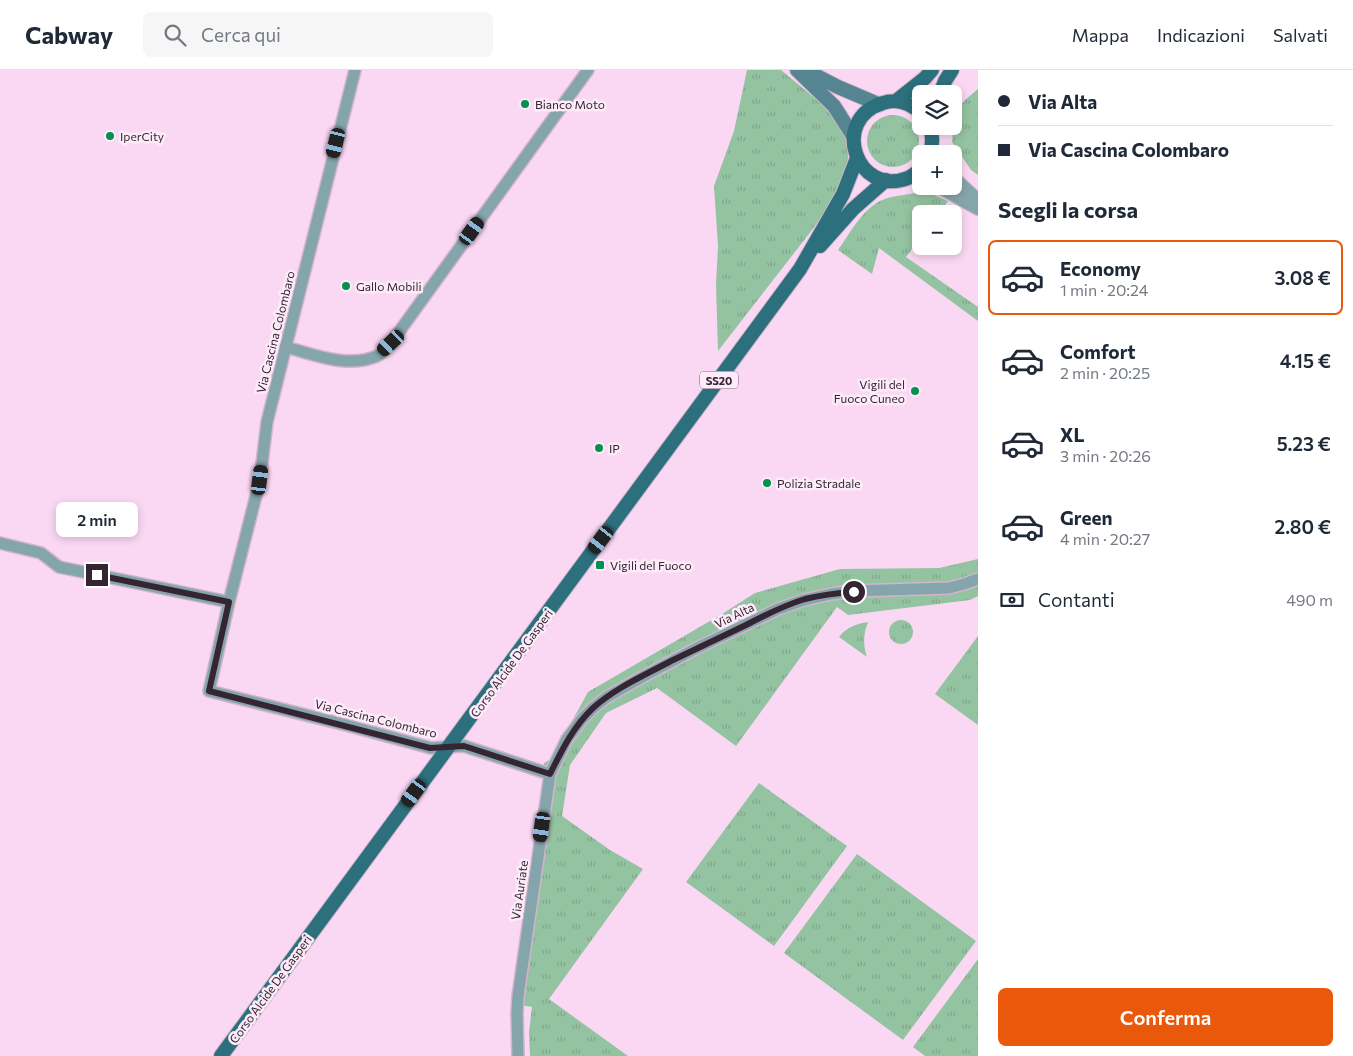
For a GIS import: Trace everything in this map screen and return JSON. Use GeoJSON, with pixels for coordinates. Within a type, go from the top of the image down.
{"type":"FeatureCollection","features":[{"type":"Feature","properties":{"kind":"main road"},"geometry":{"type":"LineString","coordinates":[[797,70],[834,106],[853,136]]}},
{"type":"Feature","properties":{"kind":"main road"},"geometry":{"type":"LineString","coordinates":[[805,70],[878,104]]}},
{"type":"Feature","properties":{"kind":"main road"},"geometry":{"type":"LineString","coordinates":[[896,101],[932,70]]}},
{"type":"Feature","properties":{"kind":"main road"},"geometry":{"type":"LineString","coordinates":[[943,85],[952,70]]}},
{"type":"Feature","properties":{"kind":"main road"},"geometry":{"type":"LineString","coordinates":[[912,106],[896,101],[878,104],[861,117],[853,136],[853,147],[857,158],[864,168],[874,176],[898,181],[912,177]]}},
{"type":"Feature","properties":{"kind":"main road","name":"Corso Alcide De Gasperi"},"geometry":{"type":"LineString","coordinates":[[800,269],[843,194],[857,158]]}},
{"type":"Feature","properties":{"kind":"main road","name":"Corso Alcide De Gasperi"},"geometry":{"type":"LineString","coordinates":[[221,1056],[800,269],[853,209],[886,180]]}},
{"type":"Feature","properties":{"kind":"street","name":"Via Cascina Colombaro"},"geometry":{"type":"LineString","coordinates":[[355,70],[267,422],[260,480],[209,691],[430,748],[449,746]]}},
{"type":"Feature","properties":{"kind":"street"},"geometry":{"type":"LineString","coordinates":[[285,347],[344,362],[361,361],[378,356],[391,343],[588,70]]}},
{"type":"Feature","properties":{"kind":"street"},"geometry":{"type":"LineString","coordinates":[[962,186],[978,201]]}},
{"type":"Feature","properties":{"kind":"street"},"geometry":{"type":"LineString","coordinates":[[955,195],[978,208]]}},
{"type":"Feature","properties":{"kind":"street"},"geometry":{"type":"LineString","coordinates":[[0,543],[41,553],[59,567],[229,602]]}},
{"type":"Feature","properties":{"kind":"street","name":"Via Alta"},"geometry":{"type":"LineString","coordinates":[[550,774],[574,729],[593,708],[607,697],[689,652],[778,609],[804,600],[831,594],[949,588],[978,578]]}},
{"type":"Feature","properties":{"kind":"street"},"geometry":{"type":"LineString","coordinates":[[449,746],[464,746],[550,774]]}},
{"type":"Feature","properties":{"kind":"street","name":"Via Auriate"},"geometry":{"type":"LineString","coordinates":[[518,1056],[518,996],[550,774]]}},
{"type":"Feature","properties":{"kind":"green space"},"geometry":{"type":"Polygon","coordinates":[[[747,70],[781,70],[834,114],[847,140],[849,172],[837,195],[812,230],[718,351],[716,285],[718,246],[714,186],[734,131],[747,70]]]}},
{"type":"Feature","properties":{"kind":"green space"},"geometry":{"type":"Polygon","coordinates":[[[978,89],[978,175],[971,170],[962,157],[962,145],[954,145],[952,142],[952,135],[962,135],[962,104],[978,89]]]}},
{"type":"Feature","properties":{"kind":"green space"},"geometry":{"type":"Polygon","coordinates":[[[893,115],[903,117],[911,123],[912,135],[918,136],[918,145],[912,145],[911,159],[903,165],[893,167],[883,165],[875,159],[869,151],[867,141],[869,131],[875,123],[883,117],[893,115]]]}},
{"type":"Feature","properties":{"kind":"green space"},"geometry":{"type":"Polygon","coordinates":[[[912,194],[934,195],[948,201],[945,205],[912,205],[912,249],[906,257],[978,307],[978,321],[879,248],[872,274],[838,250],[866,212],[878,202],[912,194]]]}},
{"type":"Feature","properties":{"kind":"green space"},"geometry":{"type":"Polygon","coordinates":[[[978,559],[978,596],[970,600],[848,615],[837,607],[736,746],[657,688],[606,713],[570,765],[562,816],[610,850],[643,869],[549,999],[628,1056],[530,1056],[529,1032],[532,1007],[514,1004],[543,788],[544,763],[551,759],[588,692],[755,593],[840,569],[939,568],[978,559]]]}},
{"type":"Feature","properties":{"kind":"green space"},"geometry":{"type":"Polygon","coordinates":[[[901,620],[909,624],[913,632],[909,640],[901,644],[893,640],[889,632],[893,624],[901,620]]]}},
{"type":"Feature","properties":{"kind":"green space"},"geometry":{"type":"Polygon","coordinates":[[[868,622],[864,640],[867,657],[839,637],[852,626],[868,622]]]}},
{"type":"Feature","properties":{"kind":"green space"},"geometry":{"type":"Polygon","coordinates":[[[978,636],[978,725],[935,694],[978,636]]]}},
{"type":"Feature","properties":{"kind":"green space"},"geometry":{"type":"Polygon","coordinates":[[[759,783],[847,846],[774,946],[686,882],[759,783]]]}},
{"type":"Feature","properties":{"kind":"green space"},"geometry":{"type":"Polygon","coordinates":[[[857,854],[976,941],[903,1040],[784,953],[857,854]]]}},
{"type":"Feature","properties":{"kind":"green space"},"geometry":{"type":"Polygon","coordinates":[[[978,959],[978,1056],[925,1056],[913,1047],[978,959]]]}},
{"type":"Feature","properties":{"kind":"place","name":"Bianco Moto"},"geometry":{"type":"Point","coordinates":[525,104]}},
{"type":"Feature","properties":{"kind":"place","name":"IperCity"},"geometry":{"type":"Point","coordinates":[110,136]}},
{"type":"Feature","properties":{"kind":"place","name":"Gallo Mobili"},"geometry":{"type":"Point","coordinates":[346,286]}},
{"type":"Feature","properties":{"kind":"place","name":"Vigili del Fuoco Cuneo"},"geometry":{"type":"Point","coordinates":[915,391]}},
{"type":"Feature","properties":{"kind":"place","name":"IP"},"geometry":{"type":"Point","coordinates":[599,448]}},
{"type":"Feature","properties":{"kind":"place","name":"Polizia Stradale"},"geometry":{"type":"Point","coordinates":[767,483]}},
{"type":"Feature","properties":{"kind":"place","name":"Vigili del Fuoco"},"geometry":{"type":"Point","coordinates":[600,565]}},
{"type":"Feature","properties":{"kind":"route"},"geometry":{"type":"LineString","coordinates":[[97,575],[229,602],[209,691],[430,748],[464,746],[550,774],[574,729],[593,708],[607,697],[697,648],[778,609],[804,600],[831,594],[854,592]]}}]}
